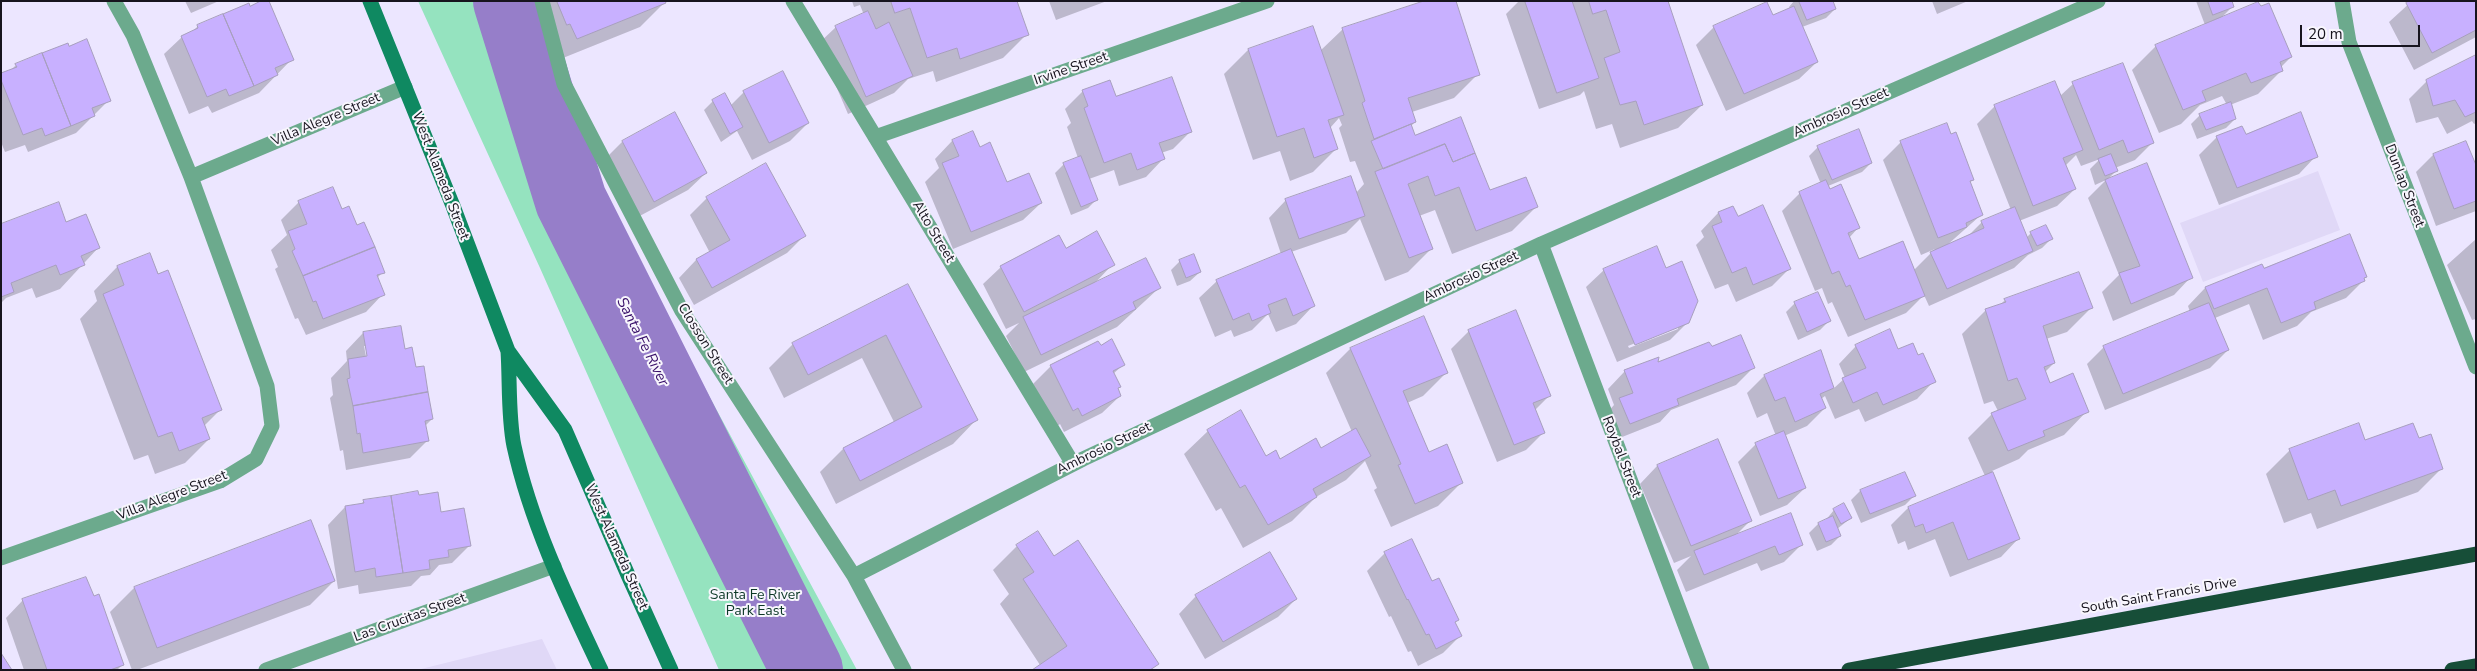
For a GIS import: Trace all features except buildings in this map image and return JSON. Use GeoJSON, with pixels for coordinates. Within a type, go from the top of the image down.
{"type":"FeatureCollection","features":[{"type":"Feature","properties":{"kind":"highway","name":"South Saint Francis Drive"},"geometry":{"type":"LineString","coordinates":[[1848,670],[2476,554]]}},
{"type":"Feature","properties":{"kind":"highway"},"geometry":{"type":"LineString","coordinates":[[2452,670],[2476,666]]}},
{"type":"Feature","properties":{"kind":"street","name":"Villa Alegre Street"},"geometry":{"type":"LineString","coordinates":[[1,558],[220,481],[256,459],[272,426],[267,386],[192,177],[133,35],[114,1]]}},
{"type":"Feature","properties":{"kind":"street","name":"West Alameda Street"},"geometry":{"type":"LineString","coordinates":[[370,1],[508,351],[565,430],[671,670]]}},
{"type":"Feature","properties":{"kind":"street","name":"Closson Street"},"geometry":{"type":"LineString","coordinates":[[542,1],[564,84],[682,311],[854,576],[904,670]]}},
{"type":"Feature","properties":{"kind":"street","name":"Alto Street"},"geometry":{"type":"LineString","coordinates":[[793,1],[1073,464]]}},
{"type":"Feature","properties":{"kind":"street","name":"Irvine Street"},"geometry":{"type":"LineString","coordinates":[[875,137],[1267,1]]}},
{"type":"Feature","properties":{"kind":"street","name":"Ambrosio Street"},"geometry":{"type":"LineString","coordinates":[[854,576],[1073,464],[1540,244],[2098,1]]}},
{"type":"Feature","properties":{"kind":"street","name":"Dunlap Street"},"geometry":{"type":"LineString","coordinates":[[2342,1],[2349,42],[2476,368]]}},
{"type":"Feature","properties":{"kind":"street","name":"Villa Alegre Street"},"geometry":{"type":"LineString","coordinates":[[192,177],[405,87]]}},
{"type":"Feature","properties":{"kind":"street","name":"Roybal Street"},"geometry":{"type":"LineString","coordinates":[[1540,244],[1702,670]]}},
{"type":"Feature","properties":{"kind":"street","name":"West Alameda Street"},"geometry":{"type":"LineString","coordinates":[[508,351],[514,444],[528,500],[554,566],[601,670]]}},
{"type":"Feature","properties":{"kind":"street","name":"Las Crucitas Street"},"geometry":{"type":"LineString","coordinates":[[266,670],[554,566]]}},
{"type":"Feature","properties":{"kind":"shaded area"},"geometry":{"type":"Polygon","coordinates":[[[2318,171],[2340,230],[2203,282],[2180,223],[2318,171]]]}},
{"type":"Feature","properties":{"kind":"shaded area"},"geometry":{"type":"Polygon","coordinates":[[[542,639],[557,670],[417,670],[542,639]]]}},
{"type":"Feature","properties":{"kind":"green space","name":"Santa Fe River Park East"},"geometry":{"type":"Polygon","coordinates":[[[418,1],[521,1],[551,103],[857,670],[719,670],[540,268],[418,1]]]}},
{"type":"Feature","properties":{"kind":"waterway","name":"Santa Fe River"},"geometry":{"type":"LineString","coordinates":[[509,1],[571,201],[807,670]]}}]}
